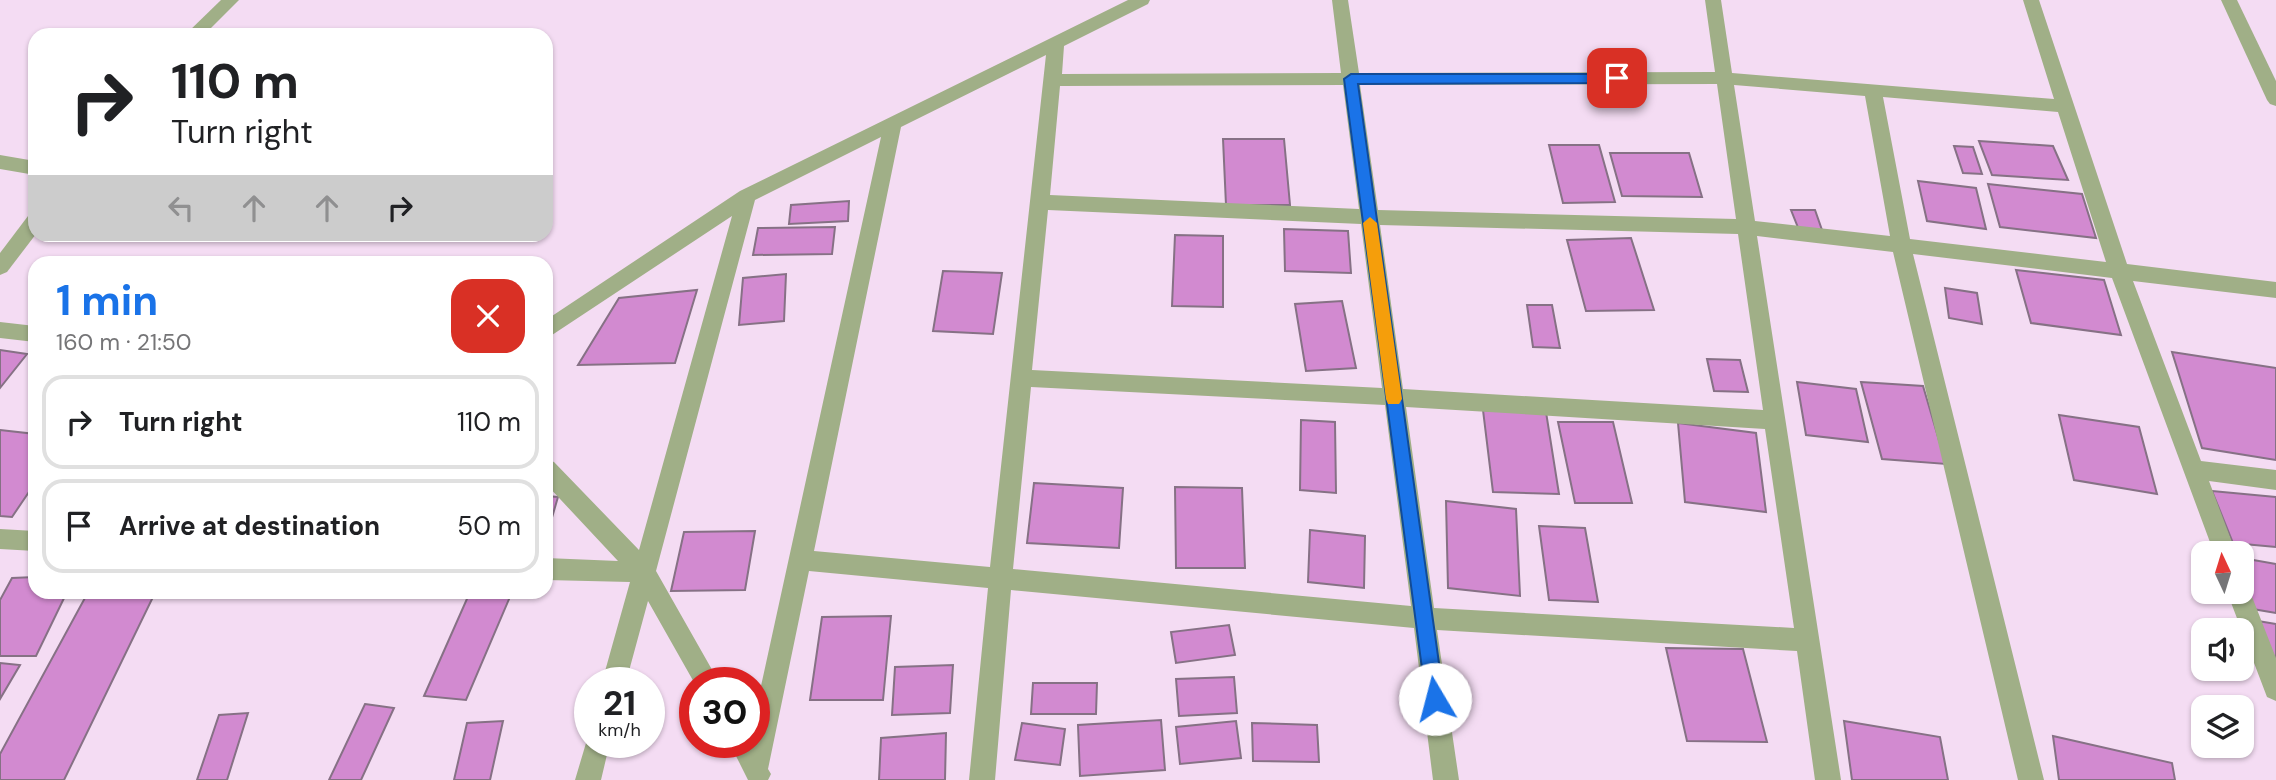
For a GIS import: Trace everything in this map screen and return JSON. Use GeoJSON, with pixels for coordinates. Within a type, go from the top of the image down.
{"type":"FeatureCollection","features":[{"type":"Feature","properties":{"kind":"street"},"geometry":{"type":"LineString","coordinates":[[201,28],[231,0]]}},
{"type":"Feature","properties":{"kind":"street"},"geometry":{"type":"LineString","coordinates":[[553,326],[747,195],[1142,0]]}},
{"type":"Feature","properties":{"kind":"street"},"geometry":{"type":"LineString","coordinates":[[1339,0],[1446,780]]}},
{"type":"Feature","properties":{"kind":"street"},"geometry":{"type":"LineString","coordinates":[[1713,0],[1828,780]]}},
{"type":"Feature","properties":{"kind":"street"},"geometry":{"type":"LineString","coordinates":[[2031,0],[2119,271],[2220,541]]}},
{"type":"Feature","properties":{"kind":"street"},"geometry":{"type":"LineString","coordinates":[[2229,0],[2276,100]]}},
{"type":"Feature","properties":{"kind":"street"},"geometry":{"type":"LineString","coordinates":[[982,780],[1000,579],[1056,43]]}},
{"type":"Feature","properties":{"kind":"street"},"geometry":{"type":"LineString","coordinates":[[1053,80],[1724,78],[2065,106]]}},
{"type":"Feature","properties":{"kind":"street"},"geometry":{"type":"LineString","coordinates":[[1873,90],[1900,246],[2031,780]]}},
{"type":"Feature","properties":{"kind":"street"},"geometry":{"type":"LineString","coordinates":[[758,774],[800,560],[893,124]]}},
{"type":"Feature","properties":{"kind":"street"},"geometry":{"type":"LineString","coordinates":[[0,162],[28,167]]}},
{"type":"Feature","properties":{"kind":"street"},"geometry":{"type":"LineString","coordinates":[[618,667],[747,195]]}},
{"type":"Feature","properties":{"kind":"street"},"geometry":{"type":"LineString","coordinates":[[1040,202],[1369,217],[1746,227],[2276,290]]}},
{"type":"Feature","properties":{"kind":"street"},"geometry":{"type":"LineString","coordinates":[[0,267],[28,230]]}},
{"type":"Feature","properties":{"kind":"street"},"geometry":{"type":"LineString","coordinates":[[0,330],[28,333]]}},
{"type":"Feature","properties":{"kind":"street"},"geometry":{"type":"LineString","coordinates":[[1021,378],[1774,420]]}},
{"type":"Feature","properties":{"kind":"street"},"geometry":{"type":"LineString","coordinates":[[2193,469],[2276,480]]}},
{"type":"Feature","properties":{"kind":"street"},"geometry":{"type":"LineString","coordinates":[[553,476],[645,572],[699,667]]}},
{"type":"Feature","properties":{"kind":"street"},"geometry":{"type":"LineString","coordinates":[[0,539],[28,541]]}},
{"type":"Feature","properties":{"kind":"street"},"geometry":{"type":"LineString","coordinates":[[800,560],[1424,618],[1807,640]]}},
{"type":"Feature","properties":{"kind":"street"},"geometry":{"type":"LineString","coordinates":[[553,569],[645,572]]}},
{"type":"Feature","properties":{"kind":"street"},"geometry":{"type":"LineString","coordinates":[[2244,604],[2276,689]]}},
{"type":"Feature","properties":{"kind":"street"},"geometry":{"type":"LineString","coordinates":[[588,780],[594,758]]}},
{"type":"Feature","properties":{"kind":"street"},"geometry":{"type":"LineString","coordinates":[[750,758],[758,774]]}},
{"type":"Feature","properties":{"kind":"building"},"geometry":{"type":"Polygon","coordinates":[[[1223,139],[1284,139],[1290,205],[1226,205],[1223,139]]]}},
{"type":"Feature","properties":{"kind":"building"},"geometry":{"type":"Polygon","coordinates":[[[1979,141],[2053,146],[2068,180],[1992,175],[1979,141]]]}},
{"type":"Feature","properties":{"kind":"building"},"geometry":{"type":"Polygon","coordinates":[[[1549,145],[1599,145],[1615,202],[1563,203],[1549,145]]]}},
{"type":"Feature","properties":{"kind":"building"},"geometry":{"type":"Polygon","coordinates":[[[1954,146],[1973,147],[1982,174],[1963,173],[1954,146]]]}},
{"type":"Feature","properties":{"kind":"building"},"geometry":{"type":"Polygon","coordinates":[[[1610,153],[1689,153],[1702,197],[1622,196],[1610,153]]]}},
{"type":"Feature","properties":{"kind":"building"},"geometry":{"type":"Polygon","coordinates":[[[1918,181],[1976,188],[1986,229],[1927,221],[1918,181]]]}},
{"type":"Feature","properties":{"kind":"building"},"geometry":{"type":"Polygon","coordinates":[[[1988,184],[2082,194],[2096,238],[2000,227],[1988,184]]]}},
{"type":"Feature","properties":{"kind":"building"},"geometry":{"type":"Polygon","coordinates":[[[849,201],[848,221],[789,224],[791,205],[849,201]]]}},
{"type":"Feature","properties":{"kind":"building"},"geometry":{"type":"Polygon","coordinates":[[[1791,210],[1815,210],[1822,230],[1799,230],[1791,210]]]}},
{"type":"Feature","properties":{"kind":"building"},"geometry":{"type":"Polygon","coordinates":[[[835,227],[832,254],[753,255],[758,228],[835,227]]]}},
{"type":"Feature","properties":{"kind":"building"},"geometry":{"type":"Polygon","coordinates":[[[1284,229],[1348,231],[1351,273],[1285,271],[1284,229]]]}},
{"type":"Feature","properties":{"kind":"building"},"geometry":{"type":"Polygon","coordinates":[[[1175,235],[1223,236],[1223,307],[1172,306],[1175,235]]]}},
{"type":"Feature","properties":{"kind":"building"},"geometry":{"type":"Polygon","coordinates":[[[1631,238],[1654,310],[1586,311],[1567,240],[1631,238]]]}},
{"type":"Feature","properties":{"kind":"building"},"geometry":{"type":"Polygon","coordinates":[[[2016,270],[2104,280],[2121,335],[2031,323],[2016,270]]]}},
{"type":"Feature","properties":{"kind":"building"},"geometry":{"type":"Polygon","coordinates":[[[943,271],[1002,273],[993,334],[933,331],[943,271]]]}},
{"type":"Feature","properties":{"kind":"building"},"geometry":{"type":"Polygon","coordinates":[[[786,274],[784,321],[739,325],[743,278],[786,274]]]}},
{"type":"Feature","properties":{"kind":"building"},"geometry":{"type":"Polygon","coordinates":[[[1945,288],[1977,293],[1982,324],[1949,318],[1945,288]]]}},
{"type":"Feature","properties":{"kind":"building"},"geometry":{"type":"Polygon","coordinates":[[[697,290],[675,363],[578,365],[619,298],[697,290]]]}},
{"type":"Feature","properties":{"kind":"building"},"geometry":{"type":"Polygon","coordinates":[[[1342,301],[1356,368],[1306,371],[1295,304],[1342,301]]]}},
{"type":"Feature","properties":{"kind":"building"},"geometry":{"type":"Polygon","coordinates":[[[1527,305],[1552,305],[1560,348],[1533,347],[1527,305]]]}},
{"type":"Feature","properties":{"kind":"building"},"geometry":{"type":"Polygon","coordinates":[[[0,350],[27,354],[0,388],[0,350]]]}},
{"type":"Feature","properties":{"kind":"building"},"geometry":{"type":"Polygon","coordinates":[[[2172,352],[2276,368],[2276,460],[2202,448],[2172,352]]]}},
{"type":"Feature","properties":{"kind":"building"},"geometry":{"type":"Polygon","coordinates":[[[1707,359],[1740,360],[1748,392],[1714,391],[1707,359]]]}},
{"type":"Feature","properties":{"kind":"building"},"geometry":{"type":"Polygon","coordinates":[[[1797,382],[1856,389],[1868,442],[1806,435],[1797,382]]]}},
{"type":"Feature","properties":{"kind":"building"},"geometry":{"type":"Polygon","coordinates":[[[1861,382],[1923,386],[1946,464],[1882,459],[1861,382]]]}},
{"type":"Feature","properties":{"kind":"building"},"geometry":{"type":"Polygon","coordinates":[[[1483,410],[1546,412],[1559,494],[1493,492],[1483,410]]]}},
{"type":"Feature","properties":{"kind":"building"},"geometry":{"type":"Polygon","coordinates":[[[2059,415],[2139,427],[2157,494],[2074,480],[2059,415]]]}},
{"type":"Feature","properties":{"kind":"building"},"geometry":{"type":"Polygon","coordinates":[[[1301,420],[1335,422],[1336,493],[1300,490],[1301,420]]]}},
{"type":"Feature","properties":{"kind":"building"},"geometry":{"type":"Polygon","coordinates":[[[1558,422],[1613,422],[1632,503],[1575,503],[1558,422]]]}},
{"type":"Feature","properties":{"kind":"building"},"geometry":{"type":"Polygon","coordinates":[[[1678,423],[1756,433],[1766,512],[1685,502],[1678,423]]]}},
{"type":"Feature","properties":{"kind":"building"},"geometry":{"type":"Polygon","coordinates":[[[0,430],[28,433],[28,493],[12,517],[0,516],[0,430]]]}},
{"type":"Feature","properties":{"kind":"building"},"geometry":{"type":"Polygon","coordinates":[[[1034,483],[1123,488],[1119,548],[1027,543],[1034,483]]]}},
{"type":"Feature","properties":{"kind":"building"},"geometry":{"type":"Polygon","coordinates":[[[1175,487],[1242,488],[1245,568],[1176,568],[1175,487]]]}},
{"type":"Feature","properties":{"kind":"building"},"geometry":{"type":"Polygon","coordinates":[[[2212,491],[2276,497],[2276,547],[2254,545],[2254,541],[2232,541],[2212,491]]]}},
{"type":"Feature","properties":{"kind":"building"},"geometry":{"type":"Polygon","coordinates":[[[553,497],[558,497],[553,514],[553,497]]]}},
{"type":"Feature","properties":{"kind":"building"},"geometry":{"type":"Polygon","coordinates":[[[1446,501],[1516,509],[1520,596],[1448,588],[1446,501]]]}},
{"type":"Feature","properties":{"kind":"building"},"geometry":{"type":"Polygon","coordinates":[[[1539,526],[1585,528],[1598,602],[1549,600],[1539,526]]]}},
{"type":"Feature","properties":{"kind":"building"},"geometry":{"type":"Polygon","coordinates":[[[1310,530],[1365,536],[1364,588],[1308,582],[1310,530]]]}},
{"type":"Feature","properties":{"kind":"building"},"geometry":{"type":"Polygon","coordinates":[[[755,531],[745,590],[671,591],[684,532],[755,531]]]}},
{"type":"Feature","properties":{"kind":"building"},"geometry":{"type":"Polygon","coordinates":[[[2254,560],[2276,564],[2276,613],[2253,609],[2254,560]]]}},
{"type":"Feature","properties":{"kind":"building"},"geometry":{"type":"Polygon","coordinates":[[[28,577],[28,599],[64,599],[36,656],[0,656],[0,600],[12,578],[28,577]]]}},
{"type":"Feature","properties":{"kind":"building"},"geometry":{"type":"Polygon","coordinates":[[[84,599],[152,599],[64,780],[0,780],[0,754],[84,599]]]}},
{"type":"Feature","properties":{"kind":"building"},"geometry":{"type":"Polygon","coordinates":[[[467,599],[509,599],[466,700],[424,696],[467,599]]]}},
{"type":"Feature","properties":{"kind":"building"},"geometry":{"type":"Polygon","coordinates":[[[891,616],[883,700],[810,700],[822,617],[891,616]]]}},
{"type":"Feature","properties":{"kind":"building"},"geometry":{"type":"Polygon","coordinates":[[[2258,621],[2276,624],[2276,676],[2258,621]]]}},
{"type":"Feature","properties":{"kind":"building"},"geometry":{"type":"Polygon","coordinates":[[[1229,625],[1235,655],[1176,663],[1171,632],[1229,625]]]}},
{"type":"Feature","properties":{"kind":"building"},"geometry":{"type":"Polygon","coordinates":[[[1666,648],[1743,649],[1767,742],[1687,741],[1666,648]]]}},
{"type":"Feature","properties":{"kind":"building"},"geometry":{"type":"Polygon","coordinates":[[[0,663],[20,665],[0,699],[0,663]]]}},
{"type":"Feature","properties":{"kind":"building"},"geometry":{"type":"Polygon","coordinates":[[[953,665],[950,713],[892,715],[895,667],[953,665]]]}},
{"type":"Feature","properties":{"kind":"building"},"geometry":{"type":"Polygon","coordinates":[[[1234,677],[1237,713],[1179,716],[1176,679],[1234,677]]]}},
{"type":"Feature","properties":{"kind":"building"},"geometry":{"type":"Polygon","coordinates":[[[1033,683],[1097,683],[1096,714],[1031,714],[1033,683]]]}},
{"type":"Feature","properties":{"kind":"building"},"geometry":{"type":"Polygon","coordinates":[[[365,704],[394,708],[361,780],[329,780],[365,704]]]}},
{"type":"Feature","properties":{"kind":"building"},"geometry":{"type":"Polygon","coordinates":[[[248,713],[227,780],[197,780],[219,715],[248,713]]]}},
{"type":"Feature","properties":{"kind":"building"},"geometry":{"type":"Polygon","coordinates":[[[1161,720],[1165,770],[1080,776],[1078,725],[1161,720]]]}},
{"type":"Feature","properties":{"kind":"building"},"geometry":{"type":"Polygon","coordinates":[[[503,721],[490,780],[454,780],[467,723],[503,721]]]}},
{"type":"Feature","properties":{"kind":"building"},"geometry":{"type":"Polygon","coordinates":[[[1236,721],[1241,758],[1180,764],[1176,727],[1236,721]]]}},
{"type":"Feature","properties":{"kind":"building"},"geometry":{"type":"Polygon","coordinates":[[[1844,721],[1940,737],[1948,780],[1852,780],[1844,721]]]}},
{"type":"Feature","properties":{"kind":"building"},"geometry":{"type":"Polygon","coordinates":[[[1022,723],[1065,729],[1060,765],[1015,760],[1022,723]]]}},
{"type":"Feature","properties":{"kind":"building"},"geometry":{"type":"Polygon","coordinates":[[[1252,723],[1317,725],[1319,762],[1253,761],[1252,723]]]}},
{"type":"Feature","properties":{"kind":"building"},"geometry":{"type":"Polygon","coordinates":[[[946,733],[945,780],[879,780],[881,738],[946,733]]]}},
{"type":"Feature","properties":{"kind":"building"},"geometry":{"type":"Polygon","coordinates":[[[2053,736],[2172,763],[2175,780],[2059,780],[2053,736]]]}},
{"type":"Feature","properties":{"kind":"slow traffic"},"geometry":{"type":"LineString","coordinates":[[1370,223],[1394,399]]}},
{"type":"Feature","properties":{"kind":"route"},"geometry":{"type":"LineString","coordinates":[[1435,699],[1351,79],[1617,78]]}}]}
